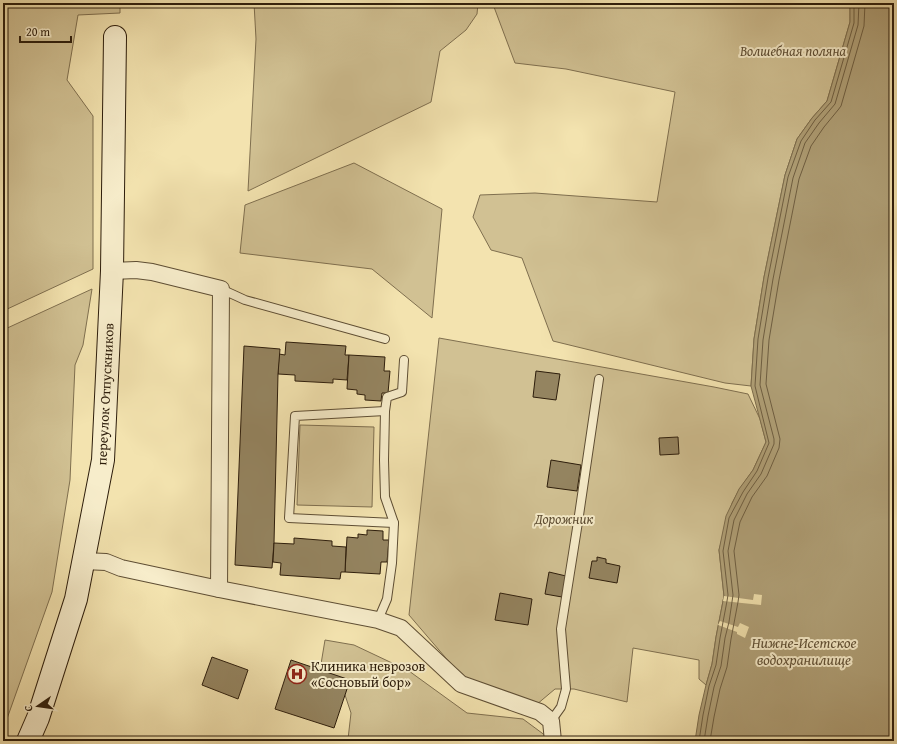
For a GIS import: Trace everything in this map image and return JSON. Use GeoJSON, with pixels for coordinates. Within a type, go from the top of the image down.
{"type":"FeatureCollection","features":[{"type":"Feature","properties":{"kind":"street","name":"переулок Отпускников"},"geometry":{"type":"LineString","coordinates":[[28,741],[38,718],[74,606],[103,460],[112,271],[114,37]]}},
{"type":"Feature","properties":{"kind":"street"},"geometry":{"type":"LineString","coordinates":[[112,271],[136,270],[152,272],[221,289],[219,589]]}},
{"type":"Feature","properties":{"kind":"street"},"geometry":{"type":"LineString","coordinates":[[84,561],[106,562],[121,568],[219,589],[378,620],[401,628],[461,684],[540,712],[551,721],[553,741]]}},
{"type":"Feature","properties":{"kind":"lane"},"geometry":{"type":"LineString","coordinates":[[221,289],[245,300],[385,339]]}},
{"type":"Feature","properties":{"kind":"lane"},"geometry":{"type":"LineString","coordinates":[[378,620],[387,599],[392,563],[394,523],[385,497],[385,412],[387,397],[402,392],[404,360]]}},
{"type":"Feature","properties":{"kind":"lane"},"geometry":{"type":"LineString","coordinates":[[551,721],[561,707],[566,689],[561,629],[599,379]]}},
{"type":"Feature","properties":{"kind":"lane"},"geometry":{"type":"LineString","coordinates":[[385,412],[295,416],[289,518],[394,523]]}},
{"type":"Feature","properties":{"kind":"green space"},"geometry":{"type":"Polygon","coordinates":[[[3,3],[120,3],[120,13],[78,15],[67,80],[93,116],[93,269],[3,311],[3,3]]]}},
{"type":"Feature","properties":{"kind":"green space"},"geometry":{"type":"Polygon","coordinates":[[[254,3],[478,3],[477,14],[466,30],[440,51],[431,102],[248,191],[256,39],[254,3]]]}},
{"type":"Feature","properties":{"kind":"green space","name":"Волшебная поляна"},"geometry":{"type":"Polygon","coordinates":[[[495,3],[850,3],[850,22],[827,101],[812,118],[797,139],[785,175],[764,277],[754,339],[751,386],[725,383],[553,341],[522,258],[491,250],[473,217],[480,195],[535,193],[657,202],[675,92],[566,69],[515,63],[494,7],[495,3]]]}},
{"type":"Feature","properties":{"kind":"green space"},"geometry":{"type":"Polygon","coordinates":[[[354,163],[442,209],[432,318],[372,269],[240,253],[245,205],[354,163]]]}},
{"type":"Feature","properties":{"kind":"green space"},"geometry":{"type":"Polygon","coordinates":[[[92,289],[83,345],[75,365],[70,480],[52,592],[3,730],[3,330],[92,289]]]}},
{"type":"Feature","properties":{"kind":"green space","name":"Дорожник"},"geometry":{"type":"Polygon","coordinates":[[[439,338],[748,394],[760,419],[766,442],[753,470],[732,503],[719,550],[724,596],[712,664],[706,685],[699,679],[699,660],[633,648],[627,702],[574,689],[555,689],[536,705],[463,678],[409,615],[439,338]]]}},
{"type":"Feature","properties":{"kind":"green space"},"geometry":{"type":"Polygon","coordinates":[[[300,425],[374,427],[372,507],[297,505],[300,425]]]}},
{"type":"Feature","properties":{"kind":"green space"},"geometry":{"type":"Polygon","coordinates":[[[325,640],[354,645],[409,671],[467,713],[523,719],[546,736],[547,741],[345,741],[348,739],[351,713],[345,695],[320,670],[325,640]]]}},
{"type":"Feature","properties":{"kind":"water","name":"Нижне-Исетское водохранилище"},"geometry":{"type":"Polygon","coordinates":[[[850,3],[894,3],[894,741],[695,741],[699,715],[712,664],[724,596],[719,550],[726,516],[739,489],[753,470],[766,442],[751,386],[754,339],[764,277],[785,175],[797,139],[812,118],[827,101],[850,22],[850,3]]]}},
{"type":"Feature","properties":{"kind":"pier"},"geometry":{"type":"Polygon","coordinates":[[[754,594],[762,595],[761,605],[723,601],[724,596],[753,600],[754,594]]]}},
{"type":"Feature","properties":{"kind":"pier"},"geometry":{"type":"Polygon","coordinates":[[[720,621],[738,627],[740,623],[749,627],[745,638],[737,634],[737,632],[718,625],[720,621]]]}},
{"type":"Feature","properties":{"kind":"building"},"geometry":{"type":"Polygon","coordinates":[[[286,342],[346,346],[345,355],[349,355],[347,380],[333,379],[333,383],[295,381],[295,375],[278,374],[279,354],[285,355],[286,342]]]}},
{"type":"Feature","properties":{"kind":"building"},"geometry":{"type":"Polygon","coordinates":[[[244,346],[280,349],[272,568],[235,565],[244,346]]]}},
{"type":"Feature","properties":{"kind":"building"},"geometry":{"type":"Polygon","coordinates":[[[349,355],[385,357],[384,371],[390,371],[388,393],[382,393],[381,401],[365,400],[365,395],[357,394],[357,390],[347,389],[349,355]]]}},
{"type":"Feature","properties":{"kind":"building"},"geometry":{"type":"Polygon","coordinates":[[[536,371],[560,374],[556,400],[533,397],[536,371]]]}},
{"type":"Feature","properties":{"kind":"building"},"geometry":{"type":"Polygon","coordinates":[[[678,437],[679,454],[660,455],[659,438],[678,437]]]}},
{"type":"Feature","properties":{"kind":"building"},"geometry":{"type":"Polygon","coordinates":[[[551,460],[581,465],[577,491],[547,487],[551,460]]]}},
{"type":"Feature","properties":{"kind":"building"},"geometry":{"type":"Polygon","coordinates":[[[367,530],[383,531],[383,540],[389,540],[387,562],[381,562],[380,574],[345,572],[347,537],[358,538],[358,534],[367,535],[367,530]]]}},
{"type":"Feature","properties":{"kind":"building"},"geometry":{"type":"Polygon","coordinates":[[[294,538],[332,541],[332,546],[346,547],[345,572],[341,572],[340,579],[280,575],[281,563],[273,562],[274,543],[294,544],[294,538]]]}},
{"type":"Feature","properties":{"kind":"building"},"geometry":{"type":"Polygon","coordinates":[[[597,557],[606,559],[606,563],[620,566],[617,583],[589,578],[592,561],[597,561],[597,557]]]}},
{"type":"Feature","properties":{"kind":"building"},"geometry":{"type":"Polygon","coordinates":[[[549,572],[566,576],[562,597],[545,594],[549,572]]]}},
{"type":"Feature","properties":{"kind":"building"},"geometry":{"type":"Polygon","coordinates":[[[500,593],[532,599],[528,625],[495,620],[500,593]]]}},
{"type":"Feature","properties":{"kind":"building"},"geometry":{"type":"Polygon","coordinates":[[[212,657],[248,670],[238,699],[202,685],[212,657]]]}},
{"type":"Feature","properties":{"kind":"building"},"geometry":{"type":"Polygon","coordinates":[[[291,660],[350,680],[334,728],[275,709],[291,660]]]}},
{"type":"Feature","properties":{"kind":"place","name":"Клиника неврозов «Сосновый бор»"},"geometry":{"type":"Point","coordinates":[297,674]}}]}
